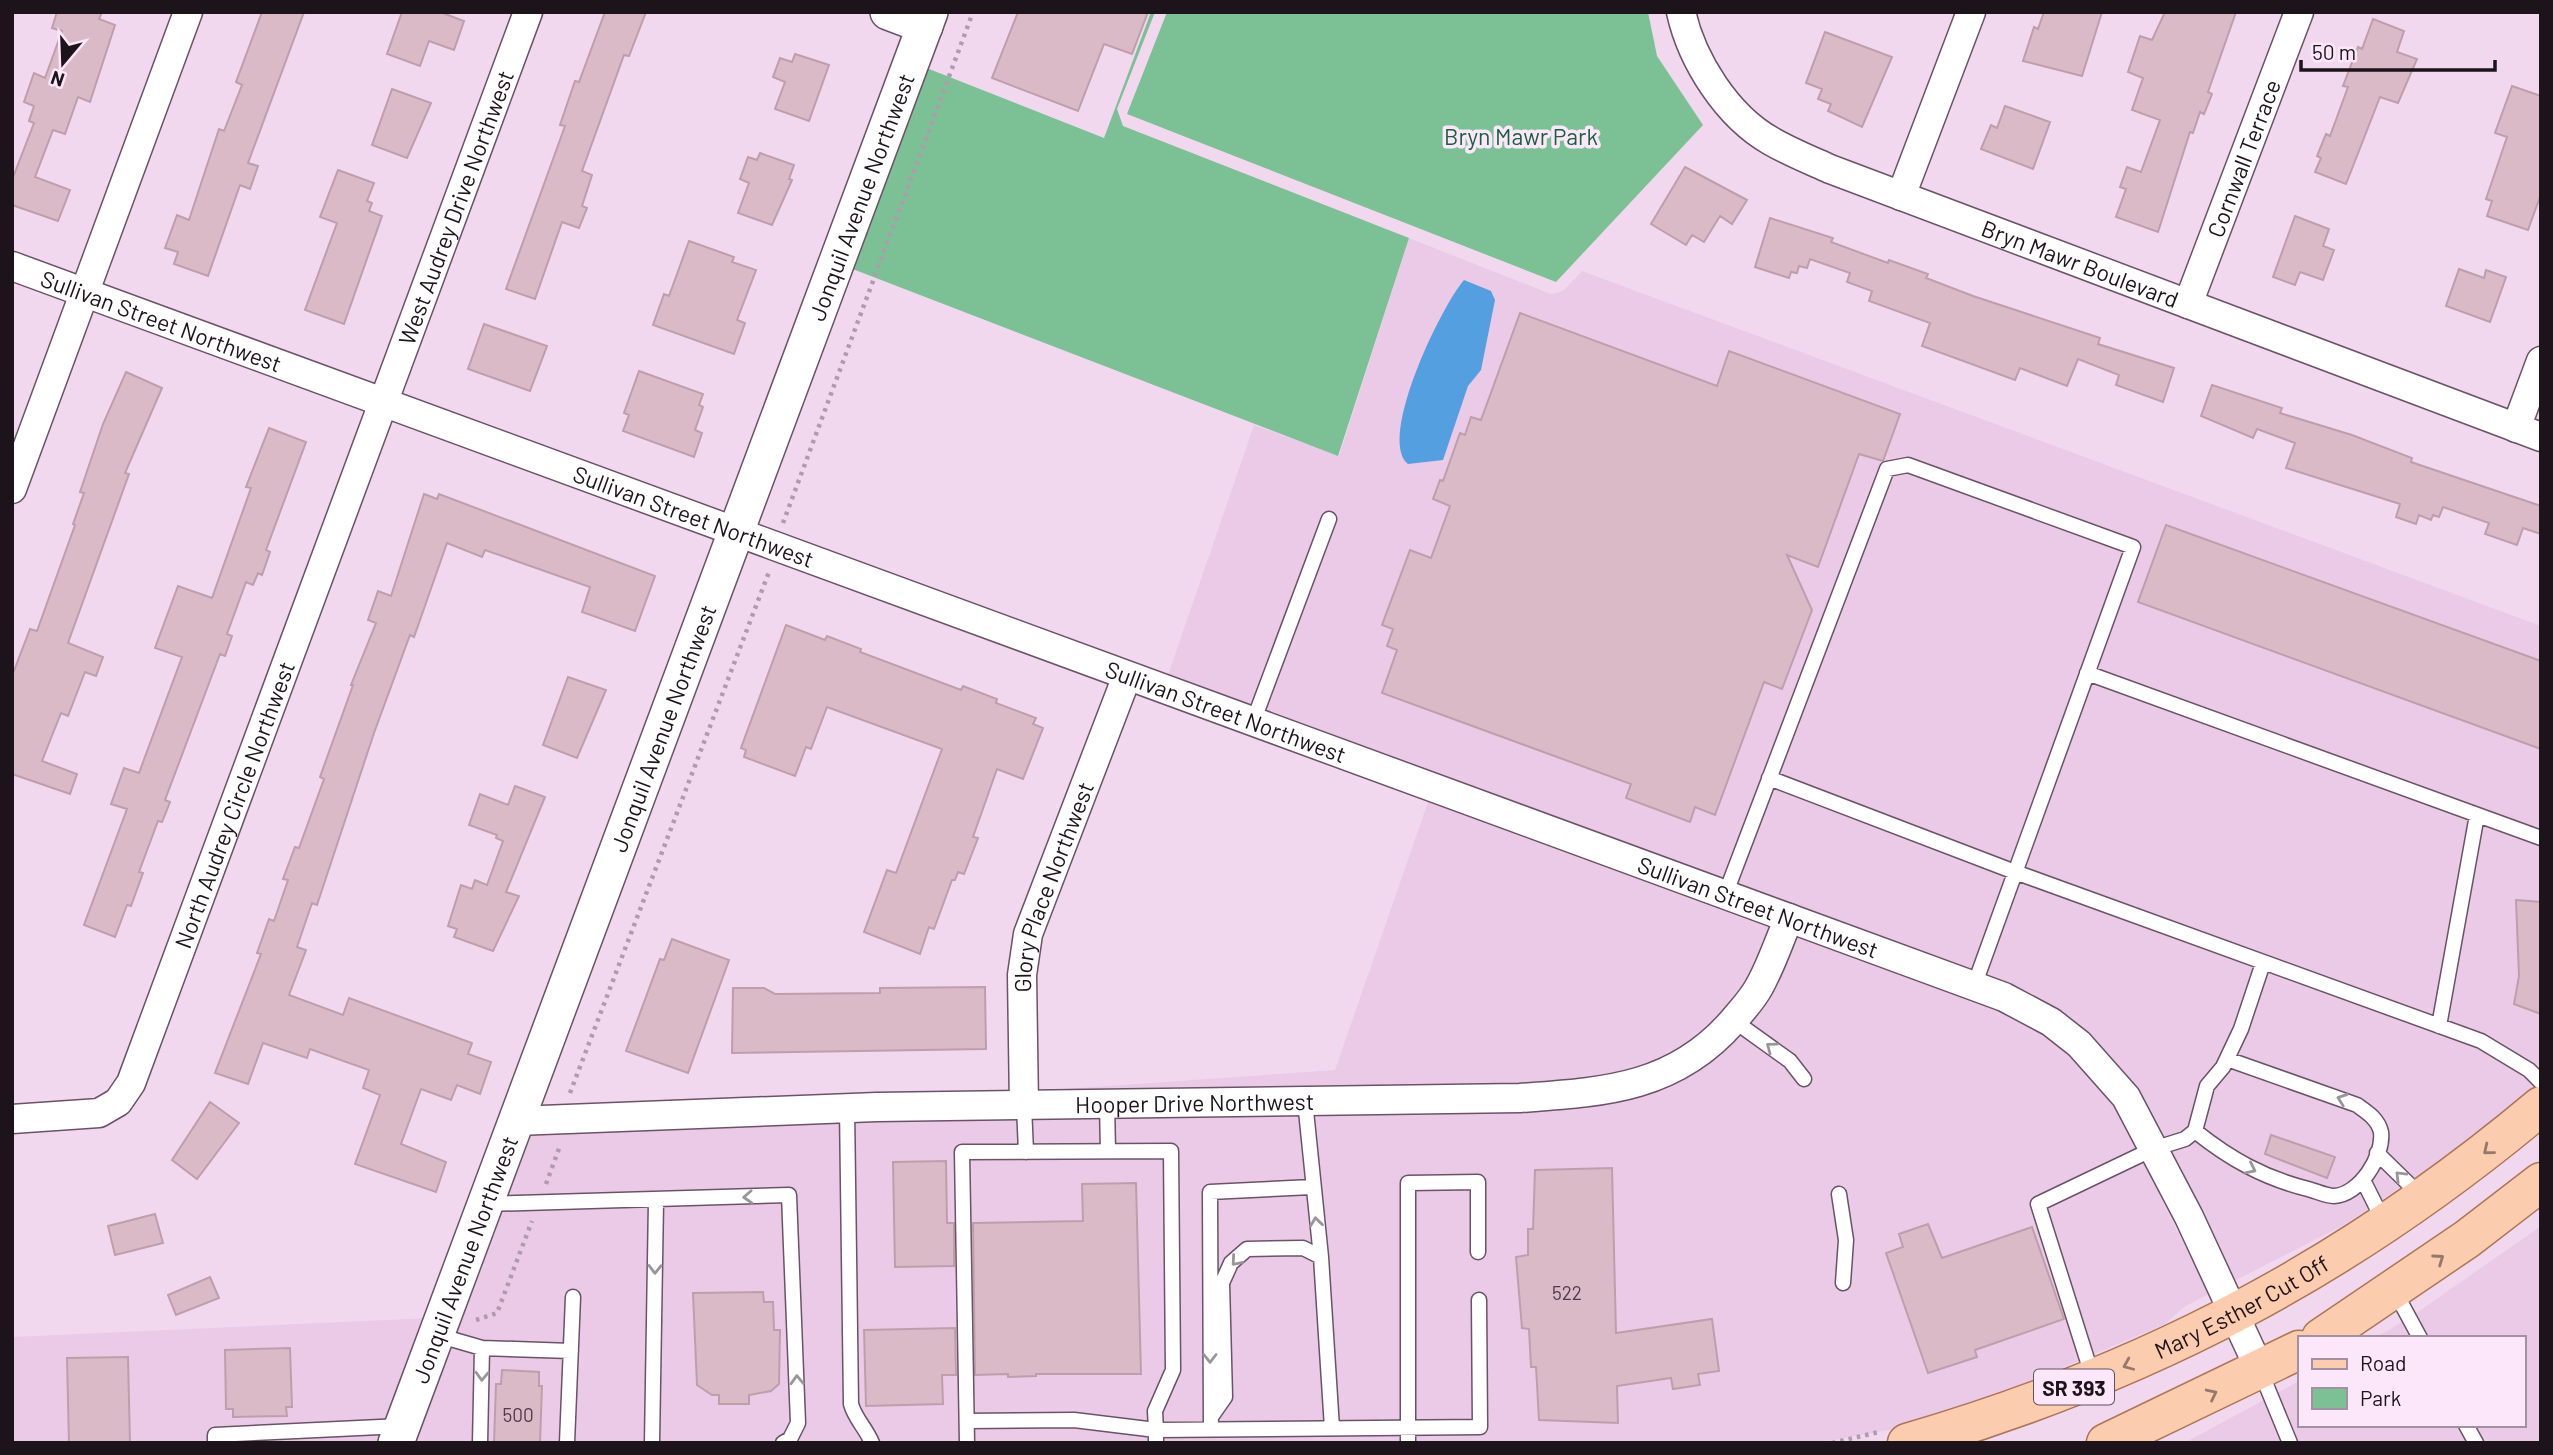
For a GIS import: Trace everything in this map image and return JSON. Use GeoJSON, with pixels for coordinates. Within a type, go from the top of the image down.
{"type":"FeatureCollection","features":[{"type":"Feature","properties":{"kind":"main road","name":"Mary Esther Cut Off"},"geometry":{"type":"LineString","coordinates":[[1907,1443],[1964,1426],[2093,1380],[2234,1315],[2308,1275],[2385,1225],[2423,1199],[2541,1107]]}},
{"type":"Feature","properties":{"kind":"main road"},"geometry":{"type":"LineString","coordinates":[[2324,1336],[2394,1290],[2541,1182]]}},
{"type":"Feature","properties":{"kind":"main road","name":"SR 393"},"geometry":{"type":"LineString","coordinates":[[2106,1443],[2298,1351]]}},
{"type":"Feature","properties":{"kind":"street"},"geometry":{"type":"LineString","coordinates":[[12,489],[187,12]]}},
{"type":"Feature","properties":{"kind":"street","name":"West Audrey Drive Northwest"},"geometry":{"type":"LineString","coordinates":[[382,402],[528,12]]}},
{"type":"Feature","properties":{"kind":"street"},"geometry":{"type":"LineString","coordinates":[[888,12],[928,19]]}},
{"type":"Feature","properties":{"kind":"street","name":"Bryn Mawr Boulevard"},"geometry":{"type":"LineString","coordinates":[[1681,12],[1692,48],[1716,89],[1752,128],[1771,141],[1830,169],[2528,432]]}},
{"type":"Feature","properties":{"kind":"street"},"geometry":{"type":"LineString","coordinates":[[1901,196],[1971,12]]}},
{"type":"Feature","properties":{"kind":"street","name":"Cornwall Terrace"},"geometry":{"type":"LineString","coordinates":[[2188,304],[2299,12]]}},
{"type":"Feature","properties":{"kind":"street","name":"Jonquil Avenue Northwest"},"geometry":{"type":"LineString","coordinates":[[399,1434],[451,1340],[485,1204],[928,19]]}},
{"type":"Feature","properties":{"kind":"street","name":"Sullivan Street Northwest"},"geometry":{"type":"LineString","coordinates":[[12,266],[2004,997],[2051,1022],[2079,1044],[2126,1097],[2260,1370]]}},
{"type":"Feature","properties":{"kind":"street"},"geometry":{"type":"LineString","coordinates":[[2528,432],[2541,361]]}},
{"type":"Feature","properties":{"kind":"street","name":"North Audrey Circle Northwest"},"geometry":{"type":"LineString","coordinates":[[12,1119],[99,1113],[118,1102],[131,1083],[164,1001],[382,402]]}},
{"type":"Feature","properties":{"kind":"street","name":"Glory Place Northwest"},"geometry":{"type":"LineString","coordinates":[[1024,1106],[1021,975],[1028,934],[1127,676]]}},
{"type":"Feature","properties":{"kind":"street","name":"Hooper Drive Northwest"},"geometry":{"type":"LineString","coordinates":[[516,1121],[847,1108],[1520,1098],[1630,1086],[1667,1073],[1695,1057],[1734,1020],[1759,987],[1788,918]]}},
{"type":"Feature","properties":{"kind":"lane"},"geometry":{"type":"LineString","coordinates":[[1725,895],[1877,488],[1887,469],[1895,465],[1908,465],[2133,547],[1974,986]]}},
{"type":"Feature","properties":{"kind":"lane"},"geometry":{"type":"LineString","coordinates":[[1253,722],[1329,519]]}},
{"type":"Feature","properties":{"kind":"lane"},"geometry":{"type":"LineString","coordinates":[[2087,673],[2541,838]]}},
{"type":"Feature","properties":{"kind":"lane"},"geometry":{"type":"LineString","coordinates":[[1769,778],[2015,872],[2481,1041],[2518,1063],[2541,1082]]}},
{"type":"Feature","properties":{"kind":"lane"},"geometry":{"type":"LineString","coordinates":[[2439,1026],[2477,815]]}},
{"type":"Feature","properties":{"kind":"lane"},"geometry":{"type":"LineString","coordinates":[[2093,1380],[2038,1204],[2153,1149],[2185,1139],[2195,1130],[2207,1086],[2227,1059],[2241,1029],[2263,962]]}},
{"type":"Feature","properties":{"kind":"lane"},"geometry":{"type":"LineString","coordinates":[[1734,1020],[1790,1061],[1804,1079]]}},
{"type":"Feature","properties":{"kind":"lane"},"geometry":{"type":"LineString","coordinates":[[2195,1130],[2230,1159],[2276,1181],[2333,1196],[2352,1191],[2363,1180],[2377,1153],[2381,1133],[2374,1117],[2357,1105],[2227,1059]]}},
{"type":"Feature","properties":{"kind":"lane"},"geometry":{"type":"LineString","coordinates":[[1305,1101],[1321,1257],[1332,1428]]}},
{"type":"Feature","properties":{"kind":"lane"},"geometry":{"type":"LineString","coordinates":[[1107,1104],[1108,1151]]}},
{"type":"Feature","properties":{"kind":"lane"},"geometry":{"type":"LineString","coordinates":[[1024,1106],[1026,1152]]}},
{"type":"Feature","properties":{"kind":"lane"},"geometry":{"type":"LineString","coordinates":[[847,1108],[851,1404],[854,1416],[867,1431],[872,1443]]}},
{"type":"Feature","properties":{"kind":"lane"},"geometry":{"type":"LineString","coordinates":[[967,1443],[962,1152],[1171,1151],[1173,1370],[1156,1411],[1156,1436]]}},
{"type":"Feature","properties":{"kind":"lane"},"geometry":{"type":"LineString","coordinates":[[2377,1153],[2423,1199]]}},
{"type":"Feature","properties":{"kind":"lane"},"geometry":{"type":"LineString","coordinates":[[2363,1180],[2385,1225]]}},
{"type":"Feature","properties":{"kind":"lane"},"geometry":{"type":"LineString","coordinates":[[1408,1435],[1408,1183],[1478,1182],[1478,1252]]}},
{"type":"Feature","properties":{"kind":"lane"},"geometry":{"type":"LineString","coordinates":[[1211,1423],[1210,1192],[1312,1187]]}},
{"type":"Feature","properties":{"kind":"lane"},"geometry":{"type":"LineString","coordinates":[[1839,1194],[1846,1240],[1843,1283]]}},
{"type":"Feature","properties":{"kind":"lane"},"geometry":{"type":"LineString","coordinates":[[485,1204],[789,1195],[798,1423],[790,1439],[783,1443]]}},
{"type":"Feature","properties":{"kind":"lane"},"geometry":{"type":"LineString","coordinates":[[652,1443],[656,1201]]}},
{"type":"Feature","properties":{"kind":"lane"},"geometry":{"type":"LineString","coordinates":[[1211,1423],[1225,1397],[1222,1283],[1231,1263],[1247,1249],[1303,1248],[1321,1257]]}},
{"type":"Feature","properties":{"kind":"lane"},"geometry":{"type":"LineString","coordinates":[[2394,1290],[2419,1336]]}},
{"type":"Feature","properties":{"kind":"lane"},"geometry":{"type":"LineString","coordinates":[[567,1443],[573,1297]]}},
{"type":"Feature","properties":{"kind":"lane"},"geometry":{"type":"LineString","coordinates":[[967,1421],[1074,1420],[1156,1436],[1211,1423],[1332,1428],[1408,1435],[1480,1427],[1479,1300]]}},
{"type":"Feature","properties":{"kind":"lane"},"geometry":{"type":"LineString","coordinates":[[451,1340],[482,1348],[571,1351]]}},
{"type":"Feature","properties":{"kind":"lane"},"geometry":{"type":"LineString","coordinates":[[480,1443],[482,1348]]}},
{"type":"Feature","properties":{"kind":"lane"},"geometry":{"type":"LineString","coordinates":[[2260,1370],[2290,1443]]}},
{"type":"Feature","properties":{"kind":"lane"},"geometry":{"type":"LineString","coordinates":[[2467,1427],[2476,1443]]}},
{"type":"Feature","properties":{"kind":"lane"},"geometry":{"type":"LineString","coordinates":[[215,1443],[215,1435],[399,1434]]}},
{"type":"Feature","properties":{"kind":"path"},"geometry":{"type":"LineString","coordinates":[[451,1340],[476,1319],[496,1313],[562,1142],[566,1101],[769,575],[774,547],[973,12]]}},
{"type":"Feature","properties":{"kind":"shaded area"},"geometry":{"type":"Polygon","coordinates":[[[1409,238],[1551,294],[1563,291],[1582,271],[2541,626],[2541,1080],[2475,1137],[2344,1225],[2234,1281],[2138,1089],[2089,1033],[2058,1009],[2010,983],[1168,675],[1254,425],[1339,456],[1409,238]]]}},
{"type":"Feature","properties":{"kind":"shaded area"},"geometry":{"type":"Polygon","coordinates":[[[1428,802],[1770,928],[1748,980],[1710,1028],[1663,1060],[1628,1071],[1584,1079],[1520,1083],[1037,1091],[1335,1070],[1428,802]]]}},
{"type":"Feature","properties":{"kind":"shaded area"},"geometry":{"type":"Polygon","coordinates":[[[1795,936],[1998,1011],[2044,1035],[2070,1056],[2115,1106],[2209,1294],[2184,1307],[2165,1324],[2008,1391],[1889,1430],[1817,1443],[410,1443],[525,1135],[876,1122],[1518,1113],[1585,1108],[1631,1100],[1670,1088],[1700,1070],[1725,1050],[1758,1013],[1795,936]]]}},
{"type":"Feature","properties":{"kind":"shaded area"},"geometry":{"type":"Polygon","coordinates":[[[2541,1226],[2541,1443],[2184,1443],[2298,1382],[2298,1427],[2525,1427],[2525,1336],[2378,1336],[2412,1316],[2541,1226]]]}},
{"type":"Feature","properties":{"kind":"shaded area"},"geometry":{"type":"Polygon","coordinates":[[[429,1318],[382,1443],[12,1443],[12,1337],[429,1318]]]}},
{"type":"Feature","properties":{"kind":"green space"},"geometry":{"type":"Polygon","coordinates":[[[1151,12],[1155,12],[1117,109],[1123,126],[1409,238],[1338,456],[850,268],[924,67],[1104,138],[1151,12]]]}},
{"type":"Feature","properties":{"kind":"green space","name":"Bryn Mawr Park"},"geometry":{"type":"Polygon","coordinates":[[[1167,12],[1648,12],[1657,56],[1703,125],[1556,282],[1127,114],[1167,12]]]}},
{"type":"Feature","properties":{"kind":"water"},"geometry":{"type":"Polygon","coordinates":[[[1464,280],[1491,291],[1495,300],[1481,370],[1468,386],[1443,460],[1408,464],[1401,450],[1401,428],[1406,401],[1428,342],[1464,280]]]}},
{"type":"Feature","properties":{"kind":"building"},"geometry":{"type":"Polygon","coordinates":[[[57,12],[102,12],[99,19],[115,25],[90,102],[78,97],[65,134],[53,130],[35,177],[70,190],[58,221],[12,205],[12,180],[34,123],[29,121],[34,106],[24,102],[34,73],[45,78],[62,31],[52,28],[57,12]]]}},
{"type":"Feature","properties":{"kind":"building"},"geometry":{"type":"Polygon","coordinates":[[[262,12],[304,12],[248,163],[258,166],[250,189],[240,185],[208,276],[174,264],[178,252],[165,248],[177,215],[189,220],[219,129],[224,131],[242,85],[236,82],[262,12]]]}},
{"type":"Feature","properties":{"kind":"building"},"geometry":{"type":"Polygon","coordinates":[[[402,12],[440,12],[464,21],[454,50],[429,41],[420,66],[387,54],[402,12]]]}},
{"type":"Feature","properties":{"kind":"building"},"geometry":{"type":"Polygon","coordinates":[[[605,12],[646,12],[629,56],[624,55],[582,171],[592,175],[582,206],[587,208],[579,228],[562,222],[535,299],[506,289],[565,126],[560,125],[575,81],[579,82],[605,12]]]}},
{"type":"Feature","properties":{"kind":"building"},"geometry":{"type":"Polygon","coordinates":[[[1018,12],[1148,12],[1132,54],[1104,44],[1078,111],[992,78],[1018,12]]]}},
{"type":"Feature","properties":{"kind":"building"},"geometry":{"type":"Polygon","coordinates":[[[2044,12],[2102,12],[2082,76],[2023,61],[2034,27],[2038,29],[2044,12]]]}},
{"type":"Feature","properties":{"kind":"building"},"geometry":{"type":"Polygon","coordinates":[[[2165,12],[2236,12],[2208,92],[2212,94],[2204,114],[2200,112],[2193,133],[2190,132],[2158,232],[2116,217],[2126,189],[2120,187],[2127,167],[2141,172],[2160,120],[2132,110],[2143,78],[2128,72],[2140,36],[2152,40],[2165,12]]]}},
{"type":"Feature","properties":{"kind":"building"},"geometry":{"type":"Polygon","coordinates":[[[2373,19],[2404,31],[2397,52],[2417,59],[2398,103],[2380,97],[2346,184],[2315,172],[2321,158],[2317,156],[2326,134],[2330,136],[2348,87],[2343,86],[2358,47],[2362,49],[2373,19]]]}},
{"type":"Feature","properties":{"kind":"building"},"geometry":{"type":"Polygon","coordinates":[[[1825,32],[1892,57],[1862,127],[1828,111],[1831,104],[1818,99],[1822,89],[1806,83],[1825,32]]]}},
{"type":"Feature","properties":{"kind":"building"},"geometry":{"type":"Polygon","coordinates":[[[795,54],[829,65],[809,121],[775,109],[785,82],[773,77],[780,58],[792,62],[795,54]]]}},
{"type":"Feature","properties":{"kind":"building"},"geometry":{"type":"Polygon","coordinates":[[[2512,86],[2541,96],[2541,194],[2528,230],[2487,216],[2492,201],[2486,199],[2507,137],[2495,133],[2512,86]]]}},
{"type":"Feature","properties":{"kind":"building"},"geometry":{"type":"Polygon","coordinates":[[[392,89],[431,103],[407,158],[372,145],[392,89]]]}},
{"type":"Feature","properties":{"kind":"building"},"geometry":{"type":"Polygon","coordinates":[[[2005,106],[2050,122],[2033,169],[1981,149],[1991,125],[1997,128],[2005,106]]]}},
{"type":"Feature","properties":{"kind":"building"},"geometry":{"type":"Polygon","coordinates":[[[760,153],[794,165],[789,179],[792,180],[772,225],[738,213],[749,183],[740,179],[748,157],[757,160],[760,153]]]}},
{"type":"Feature","properties":{"kind":"building"},"geometry":{"type":"Polygon","coordinates":[[[1685,167],[1747,200],[1732,224],[1720,216],[1704,242],[1692,235],[1686,245],[1651,224],[1685,167]]]}},
{"type":"Feature","properties":{"kind":"building"},"geometry":{"type":"Polygon","coordinates":[[[338,170],[374,183],[367,201],[372,203],[369,211],[382,216],[344,324],[305,310],[337,223],[320,217],[338,170]]]}},
{"type":"Feature","properties":{"kind":"building"},"geometry":{"type":"Polygon","coordinates":[[[2295,216],[2329,229],[2323,246],[2334,250],[2323,280],[2300,272],[2295,285],[2273,277],[2295,216]]]}},
{"type":"Feature","properties":{"kind":"building"},"geometry":{"type":"Polygon","coordinates":[[[1770,218],[1833,238],[1831,242],[1888,263],[1889,260],[1928,274],[1926,278],[1973,296],[2100,338],[2098,344],[2174,368],[2163,402],[2116,385],[2119,375],[2078,359],[2067,386],[2020,368],[2015,380],[1922,346],[1930,323],[1869,301],[1872,291],[1847,282],[1850,273],[1810,259],[1807,268],[1799,266],[1797,273],[1791,272],[1789,278],[1755,267],[1770,218]]]}},
{"type":"Feature","properties":{"kind":"building"},"geometry":{"type":"Polygon","coordinates":[[[689,241],[734,257],[732,262],[756,270],[737,320],[745,323],[734,354],[653,325],[664,294],[669,296],[689,241]]]}},
{"type":"Feature","properties":{"kind":"building"},"geometry":{"type":"Polygon","coordinates":[[[2459,269],[2484,278],[2486,270],[2506,277],[2490,322],[2446,306],[2459,269]]]}},
{"type":"Feature","properties":{"kind":"building"},"geometry":{"type":"Polygon","coordinates":[[[1520,313],[1717,386],[1729,351],[1900,414],[1883,461],[1859,454],[1818,567],[1787,555],[1812,610],[1782,689],[1764,682],[1715,815],[1695,807],[1690,822],[1626,798],[1631,784],[1382,693],[1397,650],[1387,646],[1393,629],[1382,625],[1410,550],[1431,558],[1450,506],[1433,499],[1440,480],[1443,481],[1460,433],[1465,435],[1471,417],[1481,420],[1520,313]]]}},
{"type":"Feature","properties":{"kind":"building"},"geometry":{"type":"Polygon","coordinates":[[[484,324],[547,346],[530,391],[468,369],[484,324]]]}},
{"type":"Feature","properties":{"kind":"building"},"geometry":{"type":"Polygon","coordinates":[[[639,371],[703,394],[699,405],[703,407],[695,430],[702,433],[694,457],[623,431],[629,415],[624,413],[639,371]]]}},
{"type":"Feature","properties":{"kind":"building"},"geometry":{"type":"Polygon","coordinates":[[[126,372],[162,388],[125,473],[129,474],[68,643],[103,657],[96,676],[85,672],[68,716],[61,713],[42,761],[77,774],[70,794],[12,774],[12,676],[30,629],[37,631],[75,525],[73,524],[84,493],[80,492],[103,424],[126,372]]]}},
{"type":"Feature","properties":{"kind":"building"},"geometry":{"type":"Polygon","coordinates":[[[2212,385],[2282,408],[2280,413],[2352,435],[2412,458],[2411,462],[2541,506],[2541,534],[2523,528],[2517,545],[2485,534],[2489,523],[2443,507],[2439,517],[2433,515],[2431,520],[2419,515],[2416,524],[2396,517],[2400,504],[2286,468],[2295,443],[2257,429],[2253,438],[2201,416],[2212,385]]]}},
{"type":"Feature","properties":{"kind":"building"},"geometry":{"type":"Polygon","coordinates":[[[269,428],[306,442],[266,550],[270,552],[262,575],[258,573],[253,585],[246,582],[227,634],[232,636],[225,656],[220,654],[165,800],[170,802],[162,822],[158,821],[139,872],[143,873],[131,906],[127,905],[115,937],[84,925],[127,809],[111,804],[124,768],[139,773],[182,657],[155,648],[178,586],[212,598],[251,488],[246,487],[269,428]]]}},
{"type":"Feature","properties":{"kind":"building"},"geometry":{"type":"Polygon","coordinates":[[[424,494],[437,499],[439,494],[655,576],[635,631],[582,612],[590,587],[485,550],[482,557],[447,543],[414,637],[410,635],[374,733],[317,905],[312,903],[297,947],[306,950],[289,995],[343,1015],[349,998],[472,1043],[468,1054],[491,1062],[480,1094],[457,1085],[451,1100],[421,1089],[401,1144],[446,1162],[436,1192],[355,1164],[380,1095],[363,1088],[369,1070],[310,1049],[307,1058],[263,1043],[248,1084],[215,1073],[261,954],[257,953],[269,919],[274,921],[288,880],[283,879],[295,847],[299,848],[324,779],[320,777],[351,685],[376,623],[368,620],[378,591],[391,596],[424,494]]]}},
{"type":"Feature","properties":{"kind":"building"},"geometry":{"type":"Polygon","coordinates":[[[2166,525],[2541,661],[2541,749],[2138,602],[2166,525]]]}},
{"type":"Feature","properties":{"kind":"building"},"geometry":{"type":"Polygon","coordinates":[[[786,625],[825,640],[827,636],[861,649],[860,652],[961,690],[963,686],[997,699],[996,703],[1036,718],[1033,724],[1043,728],[1023,779],[997,769],[973,837],[978,838],[964,874],[958,872],[955,880],[952,880],[934,929],[929,927],[920,954],[864,932],[887,870],[896,873],[942,749],[827,707],[811,749],[806,747],[795,776],[744,757],[746,750],[741,748],[786,625]]]}},
{"type":"Feature","properties":{"kind":"building"},"geometry":{"type":"Polygon","coordinates":[[[568,677],[606,690],[577,758],[543,745],[568,677]]]}},
{"type":"Feature","properties":{"kind":"building"},"geometry":{"type":"Polygon","coordinates":[[[515,786],[545,797],[506,892],[519,896],[493,951],[454,937],[457,929],[448,926],[461,885],[472,889],[475,880],[487,885],[503,841],[496,838],[497,835],[469,825],[480,794],[508,805],[515,786]]]}},
{"type":"Feature","properties":{"kind":"building"},"geometry":{"type":"Polygon","coordinates":[[[2516,900],[2541,902],[2541,1014],[2514,1004],[2519,976],[2516,900]]]}},
{"type":"Feature","properties":{"kind":"building"},"geometry":{"type":"Polygon","coordinates":[[[672,939],[729,960],[688,1073],[626,1051],[660,959],[664,960],[672,939]]]}},
{"type":"Feature","properties":{"kind":"building"},"geometry":{"type":"Polygon","coordinates":[[[985,987],[986,1049],[732,1053],[733,988],[764,988],[775,994],[880,993],[880,988],[985,987]]]}},
{"type":"Feature","properties":{"kind":"building"},"geometry":{"type":"Polygon","coordinates":[[[210,1102],[239,1123],[197,1179],[172,1160],[210,1102]]]}},
{"type":"Feature","properties":{"kind":"building"},"geometry":{"type":"Polygon","coordinates":[[[2271,1135],[2335,1157],[2327,1178],[2265,1154],[2271,1135]]]}},
{"type":"Feature","properties":{"kind":"building"},"geometry":{"type":"Polygon","coordinates":[[[946,1161],[947,1223],[954,1223],[954,1266],[895,1267],[893,1162],[946,1161]]]}},
{"type":"Feature","properties":{"kind":"building"},"geometry":{"type":"Polygon","coordinates":[[[1612,1168],[1616,1333],[1712,1319],[1719,1371],[1698,1374],[1700,1385],[1673,1389],[1671,1378],[1617,1386],[1618,1423],[1539,1420],[1536,1367],[1531,1367],[1529,1329],[1522,1328],[1516,1257],[1528,1255],[1528,1229],[1533,1229],[1535,1170],[1612,1168]]]}},
{"type":"Feature","properties":{"kind":"building"},"geometry":{"type":"Polygon","coordinates":[[[1136,1183],[1141,1374],[1036,1374],[1008,1377],[1008,1374],[975,1375],[973,1223],[1083,1221],[1082,1184],[1136,1183]]]}},
{"type":"Feature","properties":{"kind":"building"},"geometry":{"type":"Polygon","coordinates":[[[155,1214],[163,1243],[115,1255],[108,1226],[155,1214]]]}},
{"type":"Feature","properties":{"kind":"building"},"geometry":{"type":"Polygon","coordinates":[[[1928,1224],[1942,1258],[2032,1227],[2064,1319],[1975,1350],[1977,1357],[1928,1373],[1886,1253],[1903,1247],[1899,1234],[1928,1224]]]}},
{"type":"Feature","properties":{"kind":"building"},"geometry":{"type":"Polygon","coordinates":[[[210,1277],[219,1298],[176,1315],[168,1295],[210,1277]]]}},
{"type":"Feature","properties":{"kind":"building"},"geometry":{"type":"Polygon","coordinates":[[[763,1292],[764,1302],[773,1302],[774,1330],[780,1330],[779,1384],[771,1391],[749,1395],[749,1404],[719,1404],[719,1395],[712,1395],[697,1385],[693,1293],[763,1292]]]}},
{"type":"Feature","properties":{"kind":"building"},"geometry":{"type":"Polygon","coordinates":[[[955,1328],[956,1375],[942,1375],[943,1404],[866,1406],[864,1330],[955,1328]]]}},
{"type":"Feature","properties":{"kind":"building"},"geometry":{"type":"Polygon","coordinates":[[[290,1348],[292,1407],[286,1407],[287,1416],[233,1417],[233,1409],[226,1409],[225,1350],[290,1348]]]}},
{"type":"Feature","properties":{"kind":"building"},"geometry":{"type":"Polygon","coordinates":[[[128,1357],[130,1443],[69,1443],[67,1358],[128,1357]]]}},
{"type":"Feature","properties":{"kind":"building"},"geometry":{"type":"Polygon","coordinates":[[[502,1370],[539,1372],[539,1386],[542,1386],[540,1443],[494,1443],[496,1384],[501,1384],[502,1370]]]}}]}
